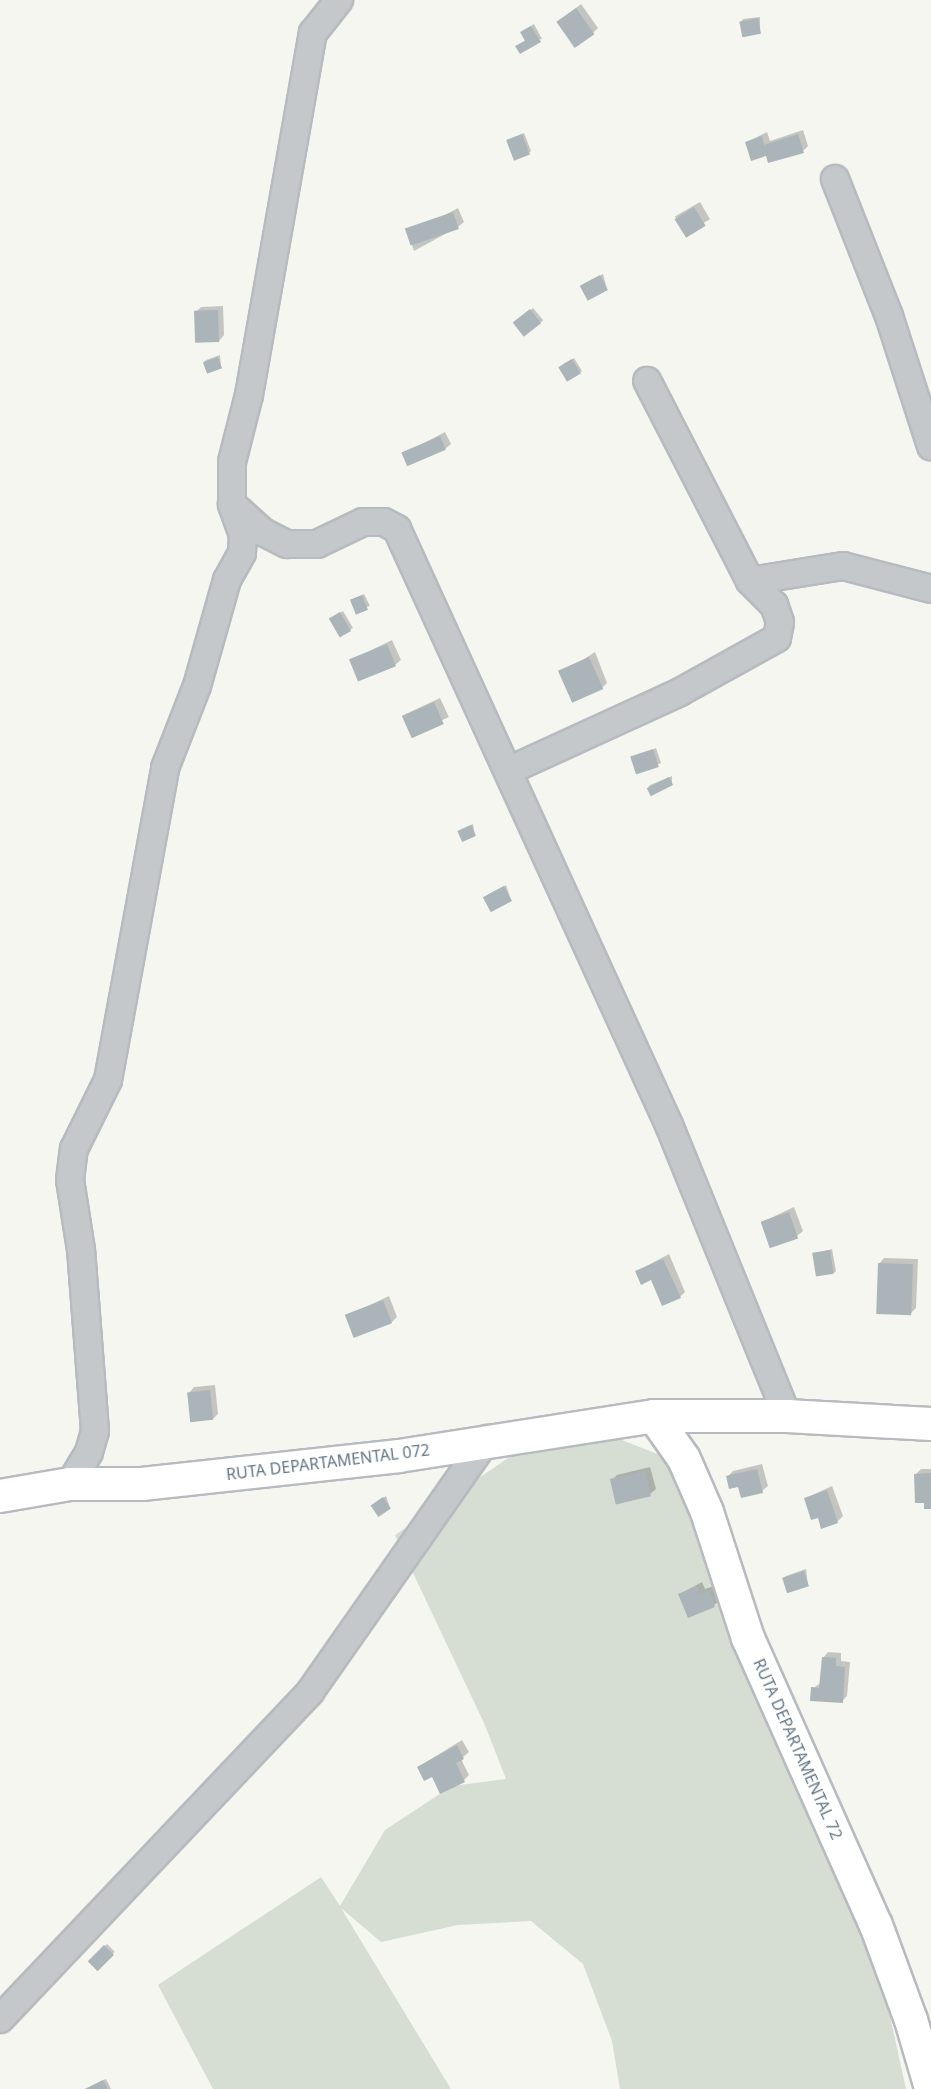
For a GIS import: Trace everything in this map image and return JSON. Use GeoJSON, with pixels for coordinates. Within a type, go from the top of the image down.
{"type":"FeatureCollection","features":[{"type":"Feature","properties":{"kind":"main road","name":"RUTA DEPARTAMENTAL 072"},"geometry":{"type":"LineString","coordinates":[[0,1496],[70,1484],[154,1483],[399,1456],[487,1439],[654,1416],[788,1416],[931,1424]]}},
{"type":"Feature","properties":{"kind":"main road","name":"RUTA DEPARTAMENTAL 72"},"geometry":{"type":"LineString","coordinates":[[654,1416],[684,1459],[707,1512],[748,1638],[876,1925],[911,2020],[931,2088]]}},
{"type":"Feature","properties":{"kind":"street"},"geometry":{"type":"LineString","coordinates":[[70,1484],[88,1452],[95,1431],[81,1250],[70,1180],[74,1149],[108,1080],[158,825],[165,768],[197,686],[227,580],[242,553],[243,535],[232,504],[232,462],[249,395],[313,33],[338,0]]}},
{"type":"Feature","properties":{"kind":"street"},"geometry":{"type":"LineString","coordinates":[[835,179],[889,316],[931,446]]}},
{"type":"Feature","properties":{"kind":"street"},"geometry":{"type":"LineString","coordinates":[[510,770],[680,692],[777,638],[780,622],[774,605],[750,581],[647,381]]}},
{"type":"Feature","properties":{"kind":"street"},"geometry":{"type":"LineString","coordinates":[[232,504],[263,531],[287,544],[317,544],[363,522],[384,522],[397,529],[510,770],[669,1125],[788,1416]]}},
{"type":"Feature","properties":{"kind":"street"},"geometry":{"type":"LineString","coordinates":[[750,581],[843,566],[931,589]]}},
{"type":"Feature","properties":{"kind":"street"},"geometry":{"type":"LineString","coordinates":[[0,2019],[310,1692],[487,1439]]}},
{"type":"Feature","properties":{"kind":"shaded area"},"geometry":{"type":"Polygon","coordinates":[[[614,1437],[670,1459],[699,1529],[764,1714],[881,1975],[906,2089],[620,2089],[612,2041],[583,1964],[531,1921],[458,1925],[381,1942],[341,1908],[451,2089],[213,2089],[158,1985],[321,1877],[340,1906],[385,1830],[452,1786],[506,1779],[484,1723],[395,1535],[533,1441],[614,1437]]]}},
{"type":"Feature","properties":{"kind":"building"},"geometry":{"type":"Polygon","coordinates":[[[576,8],[594,34],[575,48],[556,22],[576,8]]]}},
{"type":"Feature","properties":{"kind":"building"},"geometry":{"type":"Polygon","coordinates":[[[758,18],[761,34],[742,37],[739,22],[758,18]]]}},
{"type":"Feature","properties":{"kind":"building"},"geometry":{"type":"Polygon","coordinates":[[[531,26],[541,42],[520,54],[515,46],[525,41],[520,32],[531,26]]]}},
{"type":"Feature","properties":{"kind":"building"},"geometry":{"type":"Polygon","coordinates":[[[522,134],[530,155],[514,161],[506,140],[522,134]]]}},
{"type":"Feature","properties":{"kind":"building"},"geometry":{"type":"Polygon","coordinates":[[[798,134],[804,153],[768,163],[766,156],[751,161],[745,142],[762,136],[764,145],[798,134]]]}},
{"type":"Feature","properties":{"kind":"building"},"geometry":{"type":"Polygon","coordinates":[[[694,207],[706,226],[686,238],[674,219],[694,207]]]}},
{"type":"Feature","properties":{"kind":"building"},"geometry":{"type":"Polygon","coordinates":[[[453,212],[459,229],[411,246],[405,229],[453,212]]]}},
{"type":"Feature","properties":{"kind":"building"},"geometry":{"type":"Polygon","coordinates":[[[600,275],[608,290],[588,301],[580,286],[600,275]]]}},
{"type":"Feature","properties":{"kind":"building"},"geometry":{"type":"Polygon","coordinates":[[[530,309],[541,323],[524,337],[513,323],[530,309]]]}},
{"type":"Feature","properties":{"kind":"building"},"geometry":{"type":"Polygon","coordinates":[[[218,310],[219,342],[195,343],[194,311],[218,310]]]}},
{"type":"Feature","properties":{"kind":"building"},"geometry":{"type":"Polygon","coordinates":[[[218,357],[222,368],[207,374],[203,362],[218,357]]]}},
{"type":"Feature","properties":{"kind":"building"},"geometry":{"type":"Polygon","coordinates":[[[572,359],[581,374],[567,382],[558,367],[572,359]]]}},
{"type":"Feature","properties":{"kind":"building"},"geometry":{"type":"Polygon","coordinates":[[[440,436],[446,450],[407,466],[401,452],[440,436]]]}},
{"type":"Feature","properties":{"kind":"building"},"geometry":{"type":"Polygon","coordinates":[[[362,595],[368,610],[356,615],[350,600],[362,595]]]}},
{"type":"Feature","properties":{"kind":"building"},"geometry":{"type":"Polygon","coordinates":[[[340,612],[351,631],[340,638],[329,618],[340,612]]]}},
{"type":"Feature","properties":{"kind":"building"},"geometry":{"type":"Polygon","coordinates":[[[387,644],[396,666],[358,682],[349,659],[387,644]]]}},
{"type":"Feature","properties":{"kind":"building"},"geometry":{"type":"Polygon","coordinates":[[[589,657],[603,689],[572,703],[558,671],[589,657]]]}},
{"type":"Feature","properties":{"kind":"building"},"geometry":{"type":"Polygon","coordinates":[[[434,702],[444,724],[412,738],[402,716],[434,702]]]}},
{"type":"Feature","properties":{"kind":"building"},"geometry":{"type":"Polygon","coordinates":[[[653,749],[659,767],[636,774],[630,756],[653,749]]]}},
{"type":"Feature","properties":{"kind":"building"},"geometry":{"type":"Polygon","coordinates":[[[669,777],[673,785],[651,796],[647,788],[669,777]]]}},
{"type":"Feature","properties":{"kind":"building"},"geometry":{"type":"Polygon","coordinates":[[[471,825],[476,836],[462,842],[457,831],[471,825]]]}},
{"type":"Feature","properties":{"kind":"building"},"geometry":{"type":"Polygon","coordinates":[[[504,886],[512,901],[491,912],[483,897],[504,886]]]}},
{"type":"Feature","properties":{"kind":"building"},"geometry":{"type":"Polygon","coordinates":[[[789,1212],[798,1238],[770,1248],[761,1222],[789,1212]]]}},
{"type":"Feature","properties":{"kind":"building"},"geometry":{"type":"Polygon","coordinates":[[[830,1250],[834,1274],[816,1277],[812,1253],[830,1250]]]}},
{"type":"Feature","properties":{"kind":"building"},"geometry":{"type":"Polygon","coordinates":[[[663,1259],[681,1298],[662,1306],[651,1280],[641,1285],[635,1271],[663,1259]]]}},
{"type":"Feature","properties":{"kind":"building"},"geometry":{"type":"Polygon","coordinates":[[[878,1263],[913,1264],[911,1315],[876,1314],[878,1263]]]}},
{"type":"Feature","properties":{"kind":"building"},"geometry":{"type":"Polygon","coordinates":[[[383,1300],[392,1323],[354,1338],[345,1315],[383,1300]]]}},
{"type":"Feature","properties":{"kind":"building"},"geometry":{"type":"Polygon","coordinates":[[[210,1390],[213,1420],[190,1422],[187,1392],[210,1390]]]}},
{"type":"Feature","properties":{"kind":"building"},"geometry":{"type":"Polygon","coordinates":[[[757,1469],[763,1493],[741,1498],[738,1487],[729,1489],[726,1476],[757,1469]]]}},
{"type":"Feature","properties":{"kind":"building"},"geometry":{"type":"Polygon","coordinates":[[[645,1471],[651,1496],[616,1504],[610,1479],[645,1471]]]}},
{"type":"Feature","properties":{"kind":"building"},"geometry":{"type":"Polygon","coordinates":[[[931,1473],[931,1509],[924,1509],[924,1503],[915,1503],[914,1474],[931,1473]]]}},
{"type":"Feature","properties":{"kind":"building"},"geometry":{"type":"Polygon","coordinates":[[[827,1490],[838,1523],[821,1529],[818,1518],[811,1520],[804,1498],[827,1490]]]}},
{"type":"Feature","properties":{"kind":"building"},"geometry":{"type":"Polygon","coordinates":[[[383,1497],[391,1509],[378,1517],[371,1505],[383,1497]]]}},
{"type":"Feature","properties":{"kind":"building"},"geometry":{"type":"Polygon","coordinates":[[[804,1571],[809,1586],[787,1593],[782,1578],[804,1571]]]}},
{"type":"Feature","properties":{"kind":"building"},"geometry":{"type":"Polygon","coordinates":[[[697,1586],[700,1594],[709,1590],[715,1607],[688,1618],[678,1594],[697,1586]]]}},
{"type":"Feature","properties":{"kind":"building"},"geometry":{"type":"Polygon","coordinates":[[[822,1657],[836,1658],[836,1666],[845,1667],[843,1703],[810,1701],[811,1687],[819,1688],[822,1657]]]}},
{"type":"Feature","properties":{"kind":"building"},"geometry":{"type":"Polygon","coordinates":[[[457,1745],[464,1759],[456,1763],[465,1782],[440,1794],[432,1777],[424,1781],[417,1767],[457,1745]]]}},
{"type":"Feature","properties":{"kind":"building"},"geometry":{"type":"Polygon","coordinates":[[[104,1945],[114,1955],[98,1971],[88,1961],[104,1945]]]}},
{"type":"Feature","properties":{"kind":"building"},"geometry":{"type":"Polygon","coordinates":[[[103,2080],[108,2089],[85,2089],[103,2080]]]}}]}
